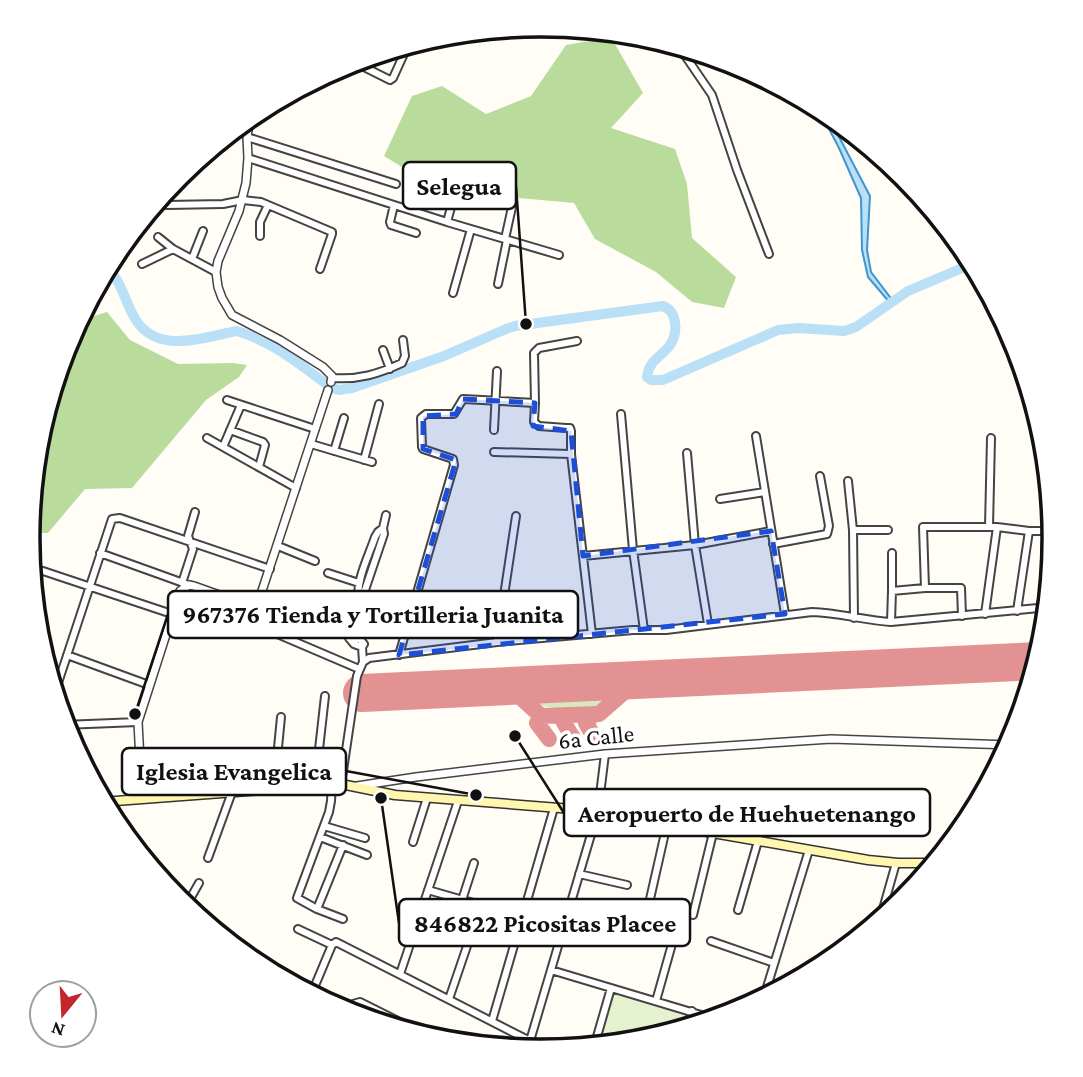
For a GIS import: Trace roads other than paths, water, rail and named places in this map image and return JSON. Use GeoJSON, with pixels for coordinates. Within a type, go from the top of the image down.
{"type":"FeatureCollection","features":[{"type":"Feature","properties":{"kind":"main road","name":"6a Calle"},"geometry":{"type":"LineString","coordinates":[[114,801],[315,785],[353,787]]}},
{"type":"Feature","properties":{"kind":"main road"},"geometry":{"type":"LineString","coordinates":[[353,787],[395,795],[597,811],[809,850],[896,863],[924,863]]}},
{"type":"Feature","properties":{"kind":"street"},"geometry":{"type":"LineString","coordinates":[[366,68],[390,80],[403,57]]}},
{"type":"Feature","properties":{"kind":"street"},"geometry":{"type":"LineString","coordinates":[[687,59],[712,95],[769,254]]}},
{"type":"Feature","properties":{"kind":"street"},"geometry":{"type":"LineString","coordinates":[[100,553],[253,607],[260,603],[331,383],[330,372],[323,367],[280,340],[232,315],[218,287],[218,261],[243,200],[248,132]]}},
{"type":"Feature","properties":{"kind":"street"},"geometry":{"type":"LineString","coordinates":[[247,137],[396,184]]}},
{"type":"Feature","properties":{"kind":"street"},"geometry":{"type":"LineString","coordinates":[[248,158],[559,255]]}},
{"type":"Feature","properties":{"kind":"street"},"geometry":{"type":"LineString","coordinates":[[167,205],[223,204],[243,200],[261,202],[332,232],[320,269]]}},
{"type":"Feature","properties":{"kind":"street"},"geometry":{"type":"LineString","coordinates":[[447,222],[453,200]]}},
{"type":"Feature","properties":{"kind":"street"},"geometry":{"type":"LineString","coordinates":[[260,236],[260,222],[268,205]]}},
{"type":"Feature","properties":{"kind":"street"},"geometry":{"type":"LineString","coordinates":[[394,205],[391,225],[416,233]]}},
{"type":"Feature","properties":{"kind":"street"},"geometry":{"type":"LineString","coordinates":[[498,284],[512,207]]}},
{"type":"Feature","properties":{"kind":"street"},"geometry":{"type":"LineString","coordinates":[[453,293],[471,229]]}},
{"type":"Feature","properties":{"kind":"street"},"geometry":{"type":"LineString","coordinates":[[192,259],[203,231]]}},
{"type":"Feature","properties":{"kind":"street"},"geometry":{"type":"LineString","coordinates":[[158,237],[173,249],[216,272]]}},
{"type":"Feature","properties":{"kind":"street"},"geometry":{"type":"LineString","coordinates":[[142,264],[173,249]]}},
{"type":"Feature","properties":{"kind":"street"},"geometry":{"type":"LineString","coordinates":[[331,383],[377,374],[402,363],[402,340]]}},
{"type":"Feature","properties":{"kind":"street"},"geometry":{"type":"LineString","coordinates":[[577,341],[539,348],[534,353],[534,423],[570,428],[571,431],[571,454],[592,634]]}},
{"type":"Feature","properties":{"kind":"street"},"geometry":{"type":"LineString","coordinates":[[383,350],[390,369]]}},
{"type":"Feature","properties":{"kind":"street"},"geometry":{"type":"LineString","coordinates":[[494,430],[497,371]]}},
{"type":"Feature","properties":{"kind":"street"},"geometry":{"type":"LineString","coordinates":[[399,655],[454,465],[453,459],[423,449],[421,418],[426,414],[454,414],[463,399],[535,403]]}},
{"type":"Feature","properties":{"kind":"street"},"geometry":{"type":"LineString","coordinates":[[227,400],[315,429]]}},
{"type":"Feature","properties":{"kind":"street"},"geometry":{"type":"LineString","coordinates":[[364,460],[379,404]]}},
{"type":"Feature","properties":{"kind":"street"},"geometry":{"type":"LineString","coordinates":[[223,447],[241,405]]}},
{"type":"Feature","properties":{"kind":"street"},"geometry":{"type":"LineString","coordinates":[[621,414],[633,550],[644,630]]}},
{"type":"Feature","properties":{"kind":"street"},"geometry":{"type":"LineString","coordinates":[[334,451],[344,418]]}},
{"type":"Feature","properties":{"kind":"street"},"geometry":{"type":"LineString","coordinates":[[230,430],[263,442],[265,445],[259,467]]}},
{"type":"Feature","properties":{"kind":"street"},"geometry":{"type":"LineString","coordinates":[[756,436],[785,614]]}},
{"type":"Feature","properties":{"kind":"street"},"geometry":{"type":"LineString","coordinates":[[206,438],[296,488]]}},
{"type":"Feature","properties":{"kind":"street"},"geometry":{"type":"LineString","coordinates":[[985,614],[993,527],[991,438]]}},
{"type":"Feature","properties":{"kind":"street"},"geometry":{"type":"LineString","coordinates":[[311,444],[372,462]]}},
{"type":"Feature","properties":{"kind":"street"},"geometry":{"type":"LineString","coordinates":[[494,452],[571,454]]}},
{"type":"Feature","properties":{"kind":"street"},"geometry":{"type":"LineString","coordinates":[[687,453],[695,545],[708,624]]}},
{"type":"Feature","properties":{"kind":"street"},"geometry":{"type":"LineString","coordinates":[[774,544],[827,534],[829,526],[820,475]]}},
{"type":"Feature","properties":{"kind":"street"},"geometry":{"type":"LineString","coordinates":[[848,481],[853,530],[854,618]]}},
{"type":"Feature","properties":{"kind":"street"},"geometry":{"type":"LineString","coordinates":[[720,499],[765,492]]}},
{"type":"Feature","properties":{"kind":"street"},"geometry":{"type":"LineString","coordinates":[[142,799],[138,722],[172,614],[185,584],[193,550],[188,536],[195,512]]}},
{"type":"Feature","properties":{"kind":"street"},"geometry":{"type":"LineString","coordinates":[[343,919],[297,898],[336,785],[362,664],[362,647],[349,638],[359,600],[364,593],[384,534],[386,515]]}},
{"type":"Feature","properties":{"kind":"street"},"geometry":{"type":"LineString","coordinates":[[497,642],[516,516]]}},
{"type":"Feature","properties":{"kind":"street"},"geometry":{"type":"LineString","coordinates":[[60,678],[100,553],[115,517],[270,569]]}},
{"type":"Feature","properties":{"kind":"street"},"geometry":{"type":"LineString","coordinates":[[925,588],[923,527],[993,527],[1043,532]]}},
{"type":"Feature","properties":{"kind":"street"},"geometry":{"type":"LineString","coordinates":[[359,600],[359,583],[375,537],[383,528]]}},
{"type":"Feature","properties":{"kind":"street"},"geometry":{"type":"LineString","coordinates":[[853,530],[888,530]]}},
{"type":"Feature","properties":{"kind":"street"},"geometry":{"type":"LineString","coordinates":[[583,556],[695,545],[771,531]]}},
{"type":"Feature","properties":{"kind":"street"},"geometry":{"type":"LineString","coordinates":[[1017,611],[1029,531]]}},
{"type":"Feature","properties":{"kind":"street"},"geometry":{"type":"LineString","coordinates":[[278,546],[315,561]]}},
{"type":"Feature","properties":{"kind":"street"},"geometry":{"type":"LineString","coordinates":[[891,622],[892,552]]}},
{"type":"Feature","properties":{"kind":"street"},"geometry":{"type":"LineString","coordinates":[[43,571],[172,614]]}},
{"type":"Feature","properties":{"kind":"street"},"geometry":{"type":"LineString","coordinates":[[328,573],[359,583]]}},
{"type":"Feature","properties":{"kind":"street"},"geometry":{"type":"LineString","coordinates":[[892,591],[961,588],[962,616]]}},
{"type":"Feature","properties":{"kind":"street"},"geometry":{"type":"LineString","coordinates":[[253,607],[253,619],[263,628],[362,664],[399,655],[497,642],[666,629],[785,614],[835,613],[891,622],[1038,609]]}},
{"type":"Feature","properties":{"kind":"street"},"geometry":{"type":"LineString","coordinates":[[67,655],[149,685]]}},
{"type":"Feature","properties":{"kind":"street"},"geometry":{"type":"LineString","coordinates":[[315,785],[325,696]]}},
{"type":"Feature","properties":{"kind":"street"},"geometry":{"type":"LineString","coordinates":[[274,789],[281,717]]}},
{"type":"Feature","properties":{"kind":"street"},"geometry":{"type":"LineString","coordinates":[[75,725],[138,722]]}},
{"type":"Feature","properties":{"kind":"street","name":"6a Calle"},"geometry":{"type":"LineString","coordinates":[[353,787],[605,754],[831,739],[999,745]]}},
{"type":"Feature","properties":{"kind":"street"},"geometry":{"type":"LineString","coordinates":[[530,1040],[597,811],[605,754]]}},
{"type":"Feature","properties":{"kind":"street"},"geometry":{"type":"LineString","coordinates":[[208,858],[232,792]]}},
{"type":"Feature","properties":{"kind":"street"},"geometry":{"type":"LineString","coordinates":[[413,842],[427,798]]}},
{"type":"Feature","properties":{"kind":"street"},"geometry":{"type":"LineString","coordinates":[[400,974],[458,801]]}},
{"type":"Feature","properties":{"kind":"street"},"geometry":{"type":"LineString","coordinates":[[492,1021],[554,808]]}},
{"type":"Feature","properties":{"kind":"street"},"geometry":{"type":"LineString","coordinates":[[650,899],[667,824]]}},
{"type":"Feature","properties":{"kind":"street"},"geometry":{"type":"LineString","coordinates":[[324,826],[365,838]]}},
{"type":"Feature","properties":{"kind":"street"},"geometry":{"type":"LineString","coordinates":[[693,915],[713,834]]}},
{"type":"Feature","properties":{"kind":"street"},"geometry":{"type":"LineString","coordinates":[[320,837],[367,855]]}},
{"type":"Feature","properties":{"kind":"street"},"geometry":{"type":"LineString","coordinates":[[738,910],[758,841]]}},
{"type":"Feature","properties":{"kind":"street"},"geometry":{"type":"LineString","coordinates":[[317,909],[342,845]]}},
{"type":"Feature","properties":{"kind":"street"},"geometry":{"type":"LineString","coordinates":[[767,987],[809,850]]}},
{"type":"Feature","properties":{"kind":"street"},"geometry":{"type":"LineString","coordinates":[[462,900],[474,863]]}},
{"type":"Feature","properties":{"kind":"street"},"geometry":{"type":"LineString","coordinates":[[884,904],[896,863]]}},
{"type":"Feature","properties":{"kind":"street"},"geometry":{"type":"LineString","coordinates":[[579,874],[627,885]]}},
{"type":"Feature","properties":{"kind":"street"},"geometry":{"type":"LineString","coordinates":[[191,897],[199,883]]}},
{"type":"Feature","properties":{"kind":"street"},"geometry":{"type":"LineString","coordinates":[[428,890],[523,917]]}},
{"type":"Feature","properties":{"kind":"street"},"geometry":{"type":"LineString","coordinates":[[449,999],[481,905]]}},
{"type":"Feature","properties":{"kind":"street"},"geometry":{"type":"LineString","coordinates":[[566,917],[638,937]]}},
{"type":"Feature","properties":{"kind":"street"},"geometry":{"type":"LineString","coordinates":[[298,929],[332,945]]}},
{"type":"Feature","properties":{"kind":"street"},"geometry":{"type":"LineString","coordinates":[[656,1001],[674,937]]}},
{"type":"Feature","properties":{"kind":"street"},"geometry":{"type":"LineString","coordinates":[[711,941],[774,963]]}},
{"type":"Feature","properties":{"kind":"street"},"geometry":{"type":"LineString","coordinates":[[315,986],[332,945],[337,942],[527,1040]]}},
{"type":"Feature","properties":{"kind":"street"},"geometry":{"type":"LineString","coordinates":[[551,970],[701,1015]]}},
{"type":"Feature","properties":{"kind":"street"},"geometry":{"type":"LineString","coordinates":[[597,1037],[611,988]]}},
{"type":"Feature","properties":{"kind":"street"},"geometry":{"type":"LineString","coordinates":[[354,1004],[360,1002],[389,1017]]}},
{"type":"Feature","properties":{"kind":"street"},"geometry":{"type":"LineString","coordinates":[[691,1017],[692,1012]]}},
{"type":"Feature","properties":{"kind":"water"},"geometry":{"type":"Polygon","coordinates":[[[828,126],[837,133],[870,196],[867,250],[871,272],[893,301],[890,303],[868,277],[862,250],[861,198],[828,126]]]}},
{"type":"Feature","properties":{"kind":"waterway"},"geometry":{"type":"LineString","coordinates":[[114,276],[133,315],[142,328],[153,336],[179,341],[237,331],[275,348],[332,388],[339,390],[352,388],[444,356],[515,326],[663,306],[674,318],[674,335],[667,349],[650,366],[647,377],[651,380],[663,380],[778,330],[798,328],[844,331],[856,327],[908,291],[964,267]]}},
{"type":"Feature","properties":{"kind":"place","name":"Selegua"},"geometry":{"type":"Point","coordinates":[526,324]}},
{"type":"Feature","properties":{"kind":"place","name":"967376 Tienda y Tortilleria Juanita"},"geometry":{"type":"Point","coordinates":[135,714]}},
{"type":"Feature","properties":{"kind":"place","name":"Aeropuerto de Huehuetenango"},"geometry":{"type":"Point","coordinates":[515,736]}},
{"type":"Feature","properties":{"kind":"place","name":"Iglesia Evangelica"},"geometry":{"type":"Point","coordinates":[476,795]}},
{"type":"Feature","properties":{"kind":"place","name":"846822 Picositas Placee"},"geometry":{"type":"Point","coordinates":[381,798]}}]}
